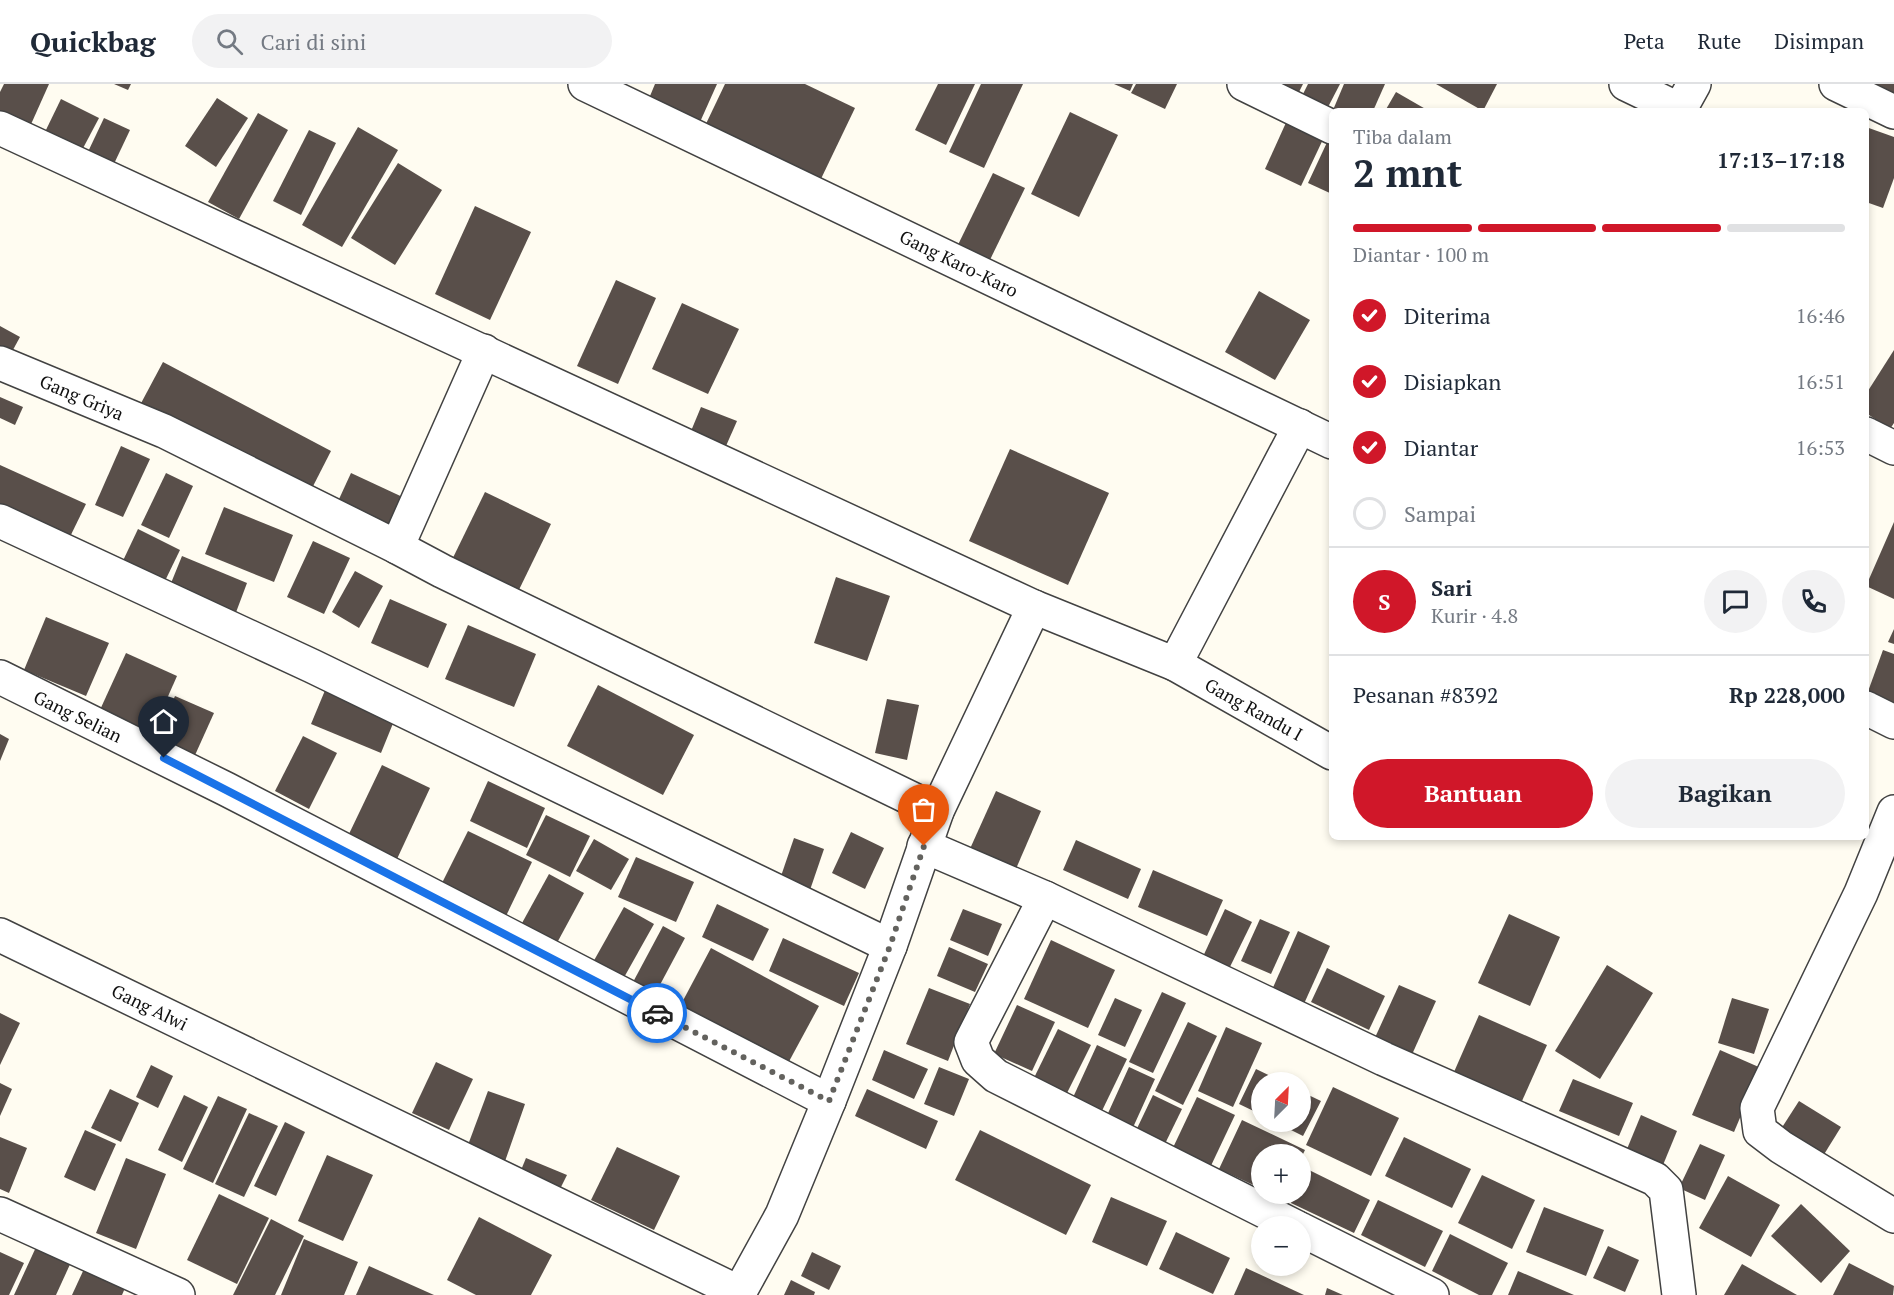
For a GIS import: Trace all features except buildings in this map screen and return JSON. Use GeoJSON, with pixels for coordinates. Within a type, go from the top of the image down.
{"type":"FeatureCollection","features":[{"type":"Feature","properties":{"kind":"street","name":"Gang Karo-Karo"},"geometry":{"type":"LineString","coordinates":[[585,84],[1329,440]]}},
{"type":"Feature","properties":{"kind":"street"},"geometry":{"type":"LineString","coordinates":[[1244,84],[1329,126]]}},
{"type":"Feature","properties":{"kind":"street"},"geometry":{"type":"LineString","coordinates":[[1626,84],[1684,102]]}},
{"type":"Feature","properties":{"kind":"street"},"geometry":{"type":"LineString","coordinates":[[1836,84],[1894,112]]}},
{"type":"Feature","properties":{"kind":"street","name":"Gang Randu I"},"geometry":{"type":"LineString","coordinates":[[0,128],[1034,607],[1175,664],[1329,751]]}},
{"type":"Feature","properties":{"kind":"street"},"geometry":{"type":"LineString","coordinates":[[398,547],[484,351]]}},
{"type":"Feature","properties":{"kind":"street","name":"Gang Griya"},"geometry":{"type":"LineString","coordinates":[[0,363],[164,431],[452,576],[937,811]]}},
{"type":"Feature","properties":{"kind":"street"},"geometry":{"type":"LineString","coordinates":[[1175,664],[1300,426]]}},
{"type":"Feature","properties":{"kind":"street"},"geometry":{"type":"LineString","coordinates":[[1869,436],[1894,448]]}},
{"type":"Feature","properties":{"kind":"street"},"geometry":{"type":"LineString","coordinates":[[0,521],[312,666],[890,946]]}},
{"type":"Feature","properties":{"kind":"street"},"geometry":{"type":"LineString","coordinates":[[739,1294],[782,1215],[829,1101],[890,946],[937,811],[1034,607]]}},
{"type":"Feature","properties":{"kind":"street","name":"Gang Selian"},"geometry":{"type":"LineString","coordinates":[[0,677],[225,789],[829,1101]]}},
{"type":"Feature","properties":{"kind":"street"},"geometry":{"type":"LineString","coordinates":[[1869,710],[1894,722]]}},
{"type":"Feature","properties":{"kind":"street"},"geometry":{"type":"LineString","coordinates":[[1894,812],[1861,893],[1757,1108],[1760,1131],[1781,1147],[1894,1216]]}},
{"type":"Feature","properties":{"kind":"street"},"geometry":{"type":"LineString","coordinates":[[924,846],[1045,898],[1384,1059],[1655,1179],[1666,1190],[1679,1295]]}},
{"type":"Feature","properties":{"kind":"street"},"geometry":{"type":"LineString","coordinates":[[1045,898],[971,1042],[978,1060],[996,1076],[1274,1216]]}},
{"type":"Feature","properties":{"kind":"street","name":"Gang Alwi"},"geometry":{"type":"LineString","coordinates":[[0,934],[739,1294]]}},
{"type":"Feature","properties":{"kind":"street"},"geometry":{"type":"LineString","coordinates":[[0,1214],[178,1295]]}},
{"type":"Feature","properties":{"kind":"street"},"geometry":{"type":"LineString","coordinates":[[1311,1234],[1432,1295]]}},
{"type":"Feature","properties":{"kind":"way so far"},"geometry":{"type":"LineString","coordinates":[[657,1013],[829,1101],[890,946],[924,846]]}},
{"type":"Feature","properties":{"kind":"route"},"geometry":{"type":"LineString","coordinates":[[164,758],[657,1013]]}}]}
